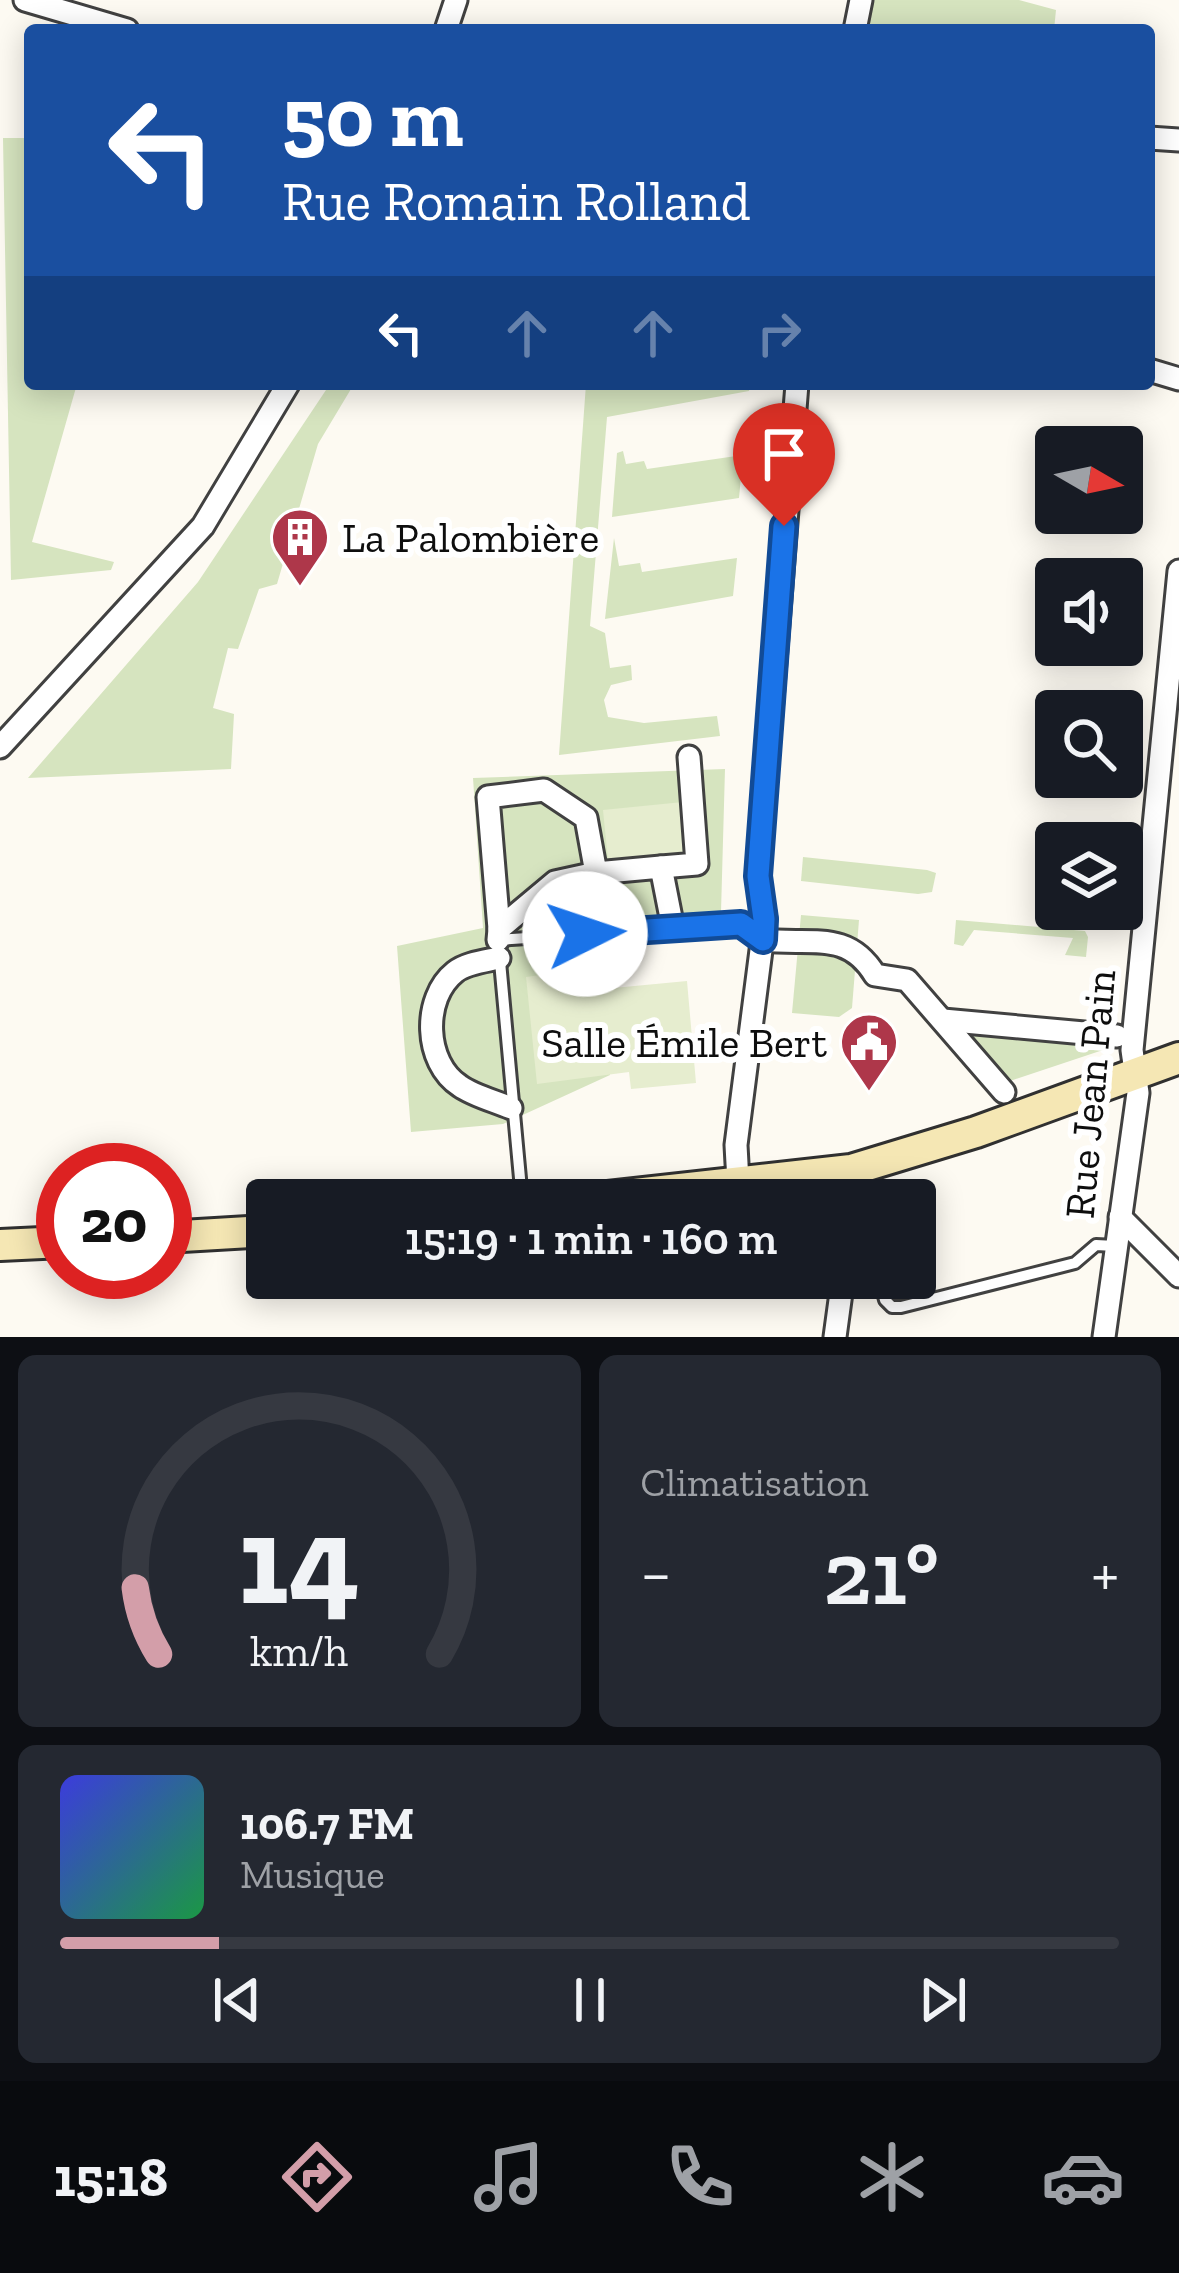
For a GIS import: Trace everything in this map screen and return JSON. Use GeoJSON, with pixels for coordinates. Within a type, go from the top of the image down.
{"type":"FeatureCollection","features":[{"type":"Feature","properties":{"kind":"street"},"geometry":{"type":"LineString","coordinates":[[25,0],[107,24]]}},
{"type":"Feature","properties":{"kind":"street"},"geometry":{"type":"LineString","coordinates":[[0,747],[203,526],[284,390]]}},
{"type":"Feature","properties":{"kind":"street"},"geometry":{"type":"LineString","coordinates":[[738,1179],[736,1145],[763,940],[758,876],[796,390]]}},
{"type":"Feature","properties":{"kind":"street","name":"Rue Jean Pain"},"geometry":{"type":"LineString","coordinates":[[1104,1337],[1138,1094],[1132,1050],[1179,571]]}},
{"type":"Feature","properties":{"kind":"street"},"geometry":{"type":"LineString","coordinates":[[511,1108],[457,1085],[439,1062],[430,1023],[440,988],[458,969],[499,942],[555,882],[596,873],[697,864],[689,757]]}},
{"type":"Feature","properties":{"kind":"street"},"geometry":{"type":"LineString","coordinates":[[499,942],[488,796],[544,790],[586,818],[596,873]]}},
{"type":"Feature","properties":{"kind":"street"},"geometry":{"type":"LineString","coordinates":[[662,867],[673,928]]}},
{"type":"Feature","properties":{"kind":"street"},"geometry":{"type":"LineString","coordinates":[[763,940],[845,945],[862,954],[875,975],[908,980],[1004,1092]]}},
{"type":"Feature","properties":{"kind":"street"},"geometry":{"type":"LineString","coordinates":[[943,1021],[1117,1036]]}},
{"type":"Feature","properties":{"kind":"street"},"geometry":{"type":"LineString","coordinates":[[864,1179],[976,1132],[1179,1058]]}},
{"type":"Feature","properties":{"kind":"street"},"geometry":{"type":"LineString","coordinates":[[1120,1217],[1179,1276]]}},
{"type":"Feature","properties":{"kind":"street"},"geometry":{"type":"LineString","coordinates":[[192,1235],[246,1232]]}},
{"type":"Feature","properties":{"kind":"street"},"geometry":{"type":"LineString","coordinates":[[0,1245],[36,1243]]}},
{"type":"Feature","properties":{"kind":"street"},"geometry":{"type":"LineString","coordinates":[[835,1337],[840,1299]]}},
{"type":"Feature","properties":{"kind":"lane"},"geometry":{"type":"LineString","coordinates":[[519,1179],[499,942],[741,924],[763,940]]}},
{"type":"Feature","properties":{"kind":"lane"},"geometry":{"type":"LineString","coordinates":[[936,1297],[1075,1263],[1096,1245],[1115,1246]]}},
{"type":"Feature","properties":{"kind":"lane"},"geometry":{"type":"LineString","coordinates":[[884,1299],[892,1307],[929,1299]]}},
{"type":"Feature","properties":{"kind":"green space"},"geometry":{"type":"Polygon","coordinates":[[[872,0],[1019,0],[1056,10],[1055,24],[867,24],[872,0]]]}},
{"type":"Feature","properties":{"kind":"green space"},"geometry":{"type":"Polygon","coordinates":[[[3,138],[24,138],[24,390],[75,390],[32,542],[114,562],[111,570],[11,580],[3,138]]]}},
{"type":"Feature","properties":{"kind":"green space"},"geometry":{"type":"Polygon","coordinates":[[[326,390],[350,390],[318,444],[277,584],[259,589],[238,649],[228,648],[213,708],[234,714],[231,769],[28,778],[198,582],[326,390]]]}},
{"type":"Feature","properties":{"kind":"green space"},"geometry":{"type":"Polygon","coordinates":[[[586,390],[749,390],[607,417],[590,626],[605,633],[610,668],[631,665],[632,680],[611,685],[604,700],[608,717],[644,723],[717,716],[720,736],[559,755],[586,390]]]}},
{"type":"Feature","properties":{"kind":"green space"},"geometry":{"type":"Polygon","coordinates":[[[623,451],[626,464],[644,461],[647,469],[743,455],[739,498],[612,517],[617,453],[623,451]]]}},
{"type":"Feature","properties":{"kind":"green space"},"geometry":{"type":"Polygon","coordinates":[[[614,538],[619,566],[640,563],[642,572],[737,558],[733,596],[605,619],[614,538]]]}},
{"type":"Feature","properties":{"kind":"green space"},"geometry":{"type":"Polygon","coordinates":[[[725,769],[721,912],[601,924],[610,1075],[503,1124],[411,1132],[397,946],[483,928],[473,778],[725,769]]]}},
{"type":"Feature","properties":{"kind":"green space"},"geometry":{"type":"Polygon","coordinates":[[[683,802],[688,853],[608,860],[603,810],[683,802]]]}},
{"type":"Feature","properties":{"kind":"green space"},"geometry":{"type":"Polygon","coordinates":[[[803,857],[936,873],[932,892],[918,894],[801,881],[803,857]]]}},
{"type":"Feature","properties":{"kind":"green space"},"geometry":{"type":"Polygon","coordinates":[[[801,915],[859,920],[852,1008],[839,1017],[792,1013],[801,915]]]}},
{"type":"Feature","properties":{"kind":"green space"},"geometry":{"type":"Polygon","coordinates":[[[956,920],[1085,931],[1088,937],[1086,957],[1065,955],[1073,938],[974,930],[963,946],[954,944],[956,920]]]}},
{"type":"Feature","properties":{"kind":"green space"},"geometry":{"type":"Polygon","coordinates":[[[600,967],[603,989],[687,981],[696,1083],[631,1089],[629,1072],[537,1084],[526,977],[600,967]]]}},
{"type":"Feature","properties":{"kind":"green space"},"geometry":{"type":"Polygon","coordinates":[[[960,1029],[1108,1044],[1109,1048],[1010,1081],[960,1029]]]}},
{"type":"Feature","properties":{"kind":"place","name":"La Palombière"},"geometry":{"type":"Point","coordinates":[300,588]}},
{"type":"Feature","properties":{"kind":"place","name":"Salle Émile Bert"},"geometry":{"type":"Point","coordinates":[869,1093]}},
{"type":"Feature","properties":{"kind":"route"},"geometry":{"type":"LineString","coordinates":[[585,934],[741,924],[763,940],[758,876],[784,526]]}}]}
